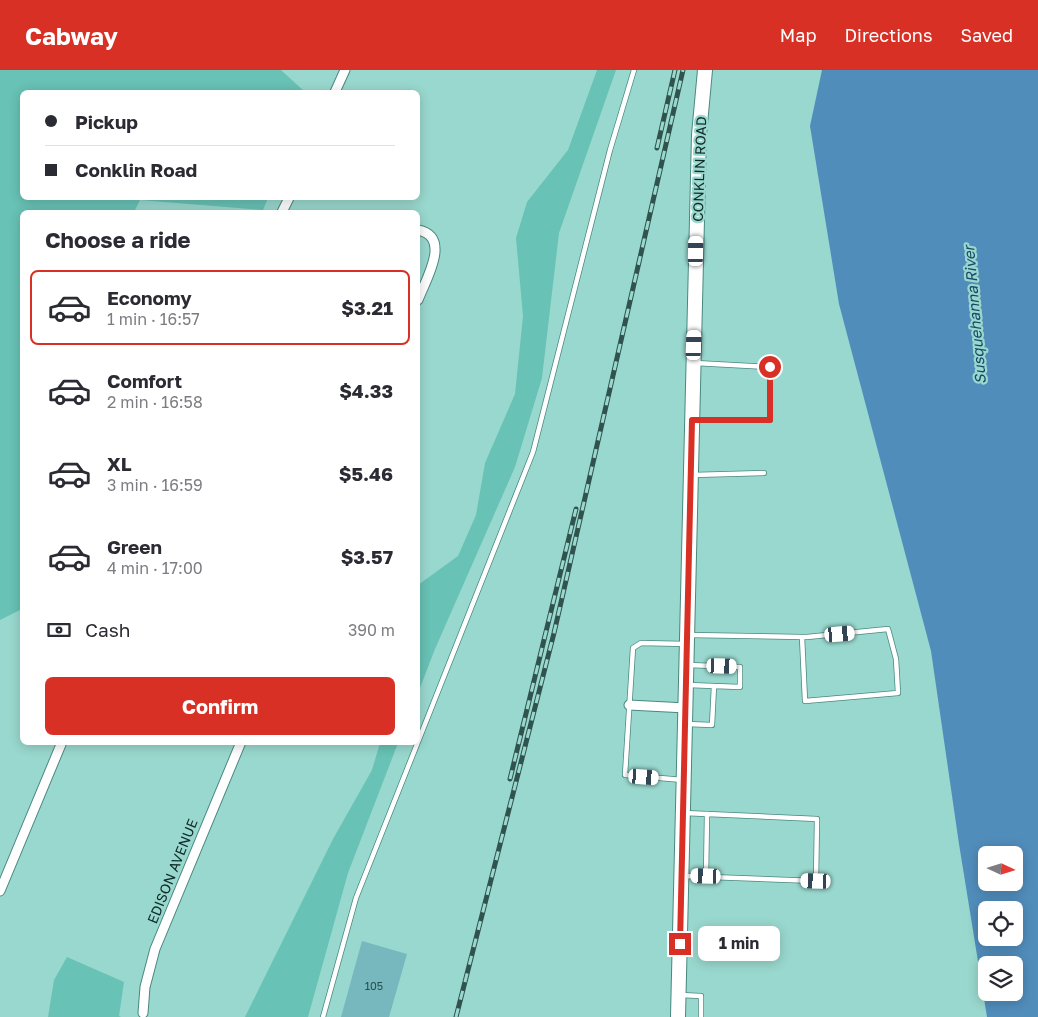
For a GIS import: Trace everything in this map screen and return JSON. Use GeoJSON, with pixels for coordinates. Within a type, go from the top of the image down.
{"type":"FeatureCollection","features":[{"type":"Feature","properties":{"kind":"main road","name":"CONKLIN ROAD"},"geometry":{"type":"LineString","coordinates":[[678,1017],[699,136],[705,70]]}},
{"type":"Feature","properties":{"kind":"street"},"geometry":{"type":"LineString","coordinates":[[336,90],[345,70]]}},
{"type":"Feature","properties":{"kind":"street"},"geometry":{"type":"LineString","coordinates":[[420,231],[433,236],[436,242],[434,258],[420,295]]}},
{"type":"Feature","properties":{"kind":"street"},"geometry":{"type":"LineString","coordinates":[[629,705],[686,708]]}},
{"type":"Feature","properties":{"kind":"street"},"geometry":{"type":"LineString","coordinates":[[0,891],[61,745]]}},
{"type":"Feature","properties":{"kind":"street","name":"EDISON AVENUE"},"geometry":{"type":"LineString","coordinates":[[143,1013],[145,987],[155,949],[239,745]]}},
{"type":"Feature","properties":{"kind":"lane"},"geometry":{"type":"LineString","coordinates":[[420,737],[533,452],[608,159],[634,70]]}},
{"type":"Feature","properties":{"kind":"lane"},"geometry":{"type":"LineString","coordinates":[[692,420],[770,420],[770,367],[694,363]]}},
{"type":"Feature","properties":{"kind":"lane"},"geometry":{"type":"LineString","coordinates":[[691,475],[764,473]]}},
{"type":"Feature","properties":{"kind":"lane"},"geometry":{"type":"LineString","coordinates":[[684,780],[625,775],[633,648],[641,642],[802,637],[888,629],[896,659],[898,693],[805,701],[802,637]]}},
{"type":"Feature","properties":{"kind":"lane"},"geometry":{"type":"LineString","coordinates":[[686,665],[740,667],[740,687],[686,685]]}},
{"type":"Feature","properties":{"kind":"lane"},"geometry":{"type":"LineString","coordinates":[[685,724],[712,725],[714,686]]}},
{"type":"Feature","properties":{"kind":"lane"},"geometry":{"type":"LineString","coordinates":[[323,1017],[356,898],[417,745]]}},
{"type":"Feature","properties":{"kind":"lane"},"geometry":{"type":"LineString","coordinates":[[682,876],[816,881],[817,819],[683,813]]}},
{"type":"Feature","properties":{"kind":"lane"},"geometry":{"type":"LineString","coordinates":[[706,876],[707,814]]}},
{"type":"Feature","properties":{"kind":"lane"},"geometry":{"type":"LineString","coordinates":[[679,995],[701,996],[701,1017]]}},
{"type":"Feature","properties":{"kind":"green space"},"geometry":{"type":"Polygon","coordinates":[[[0,70],[281,70],[303,90],[20,90],[20,200],[140,200],[135,210],[20,210],[20,610],[0,620],[0,70]]]}},
{"type":"Feature","properties":{"kind":"green space"},"geometry":{"type":"Polygon","coordinates":[[[597,70],[616,70],[559,233],[542,378],[515,467],[435,649],[420,688],[420,584],[458,556],[476,515],[485,463],[515,394],[523,316],[516,238],[527,202],[568,150],[597,70]]]}},
{"type":"Feature","properties":{"kind":"green space"},"geometry":{"type":"Polygon","coordinates":[[[140,200],[267,200],[263,210],[140,200]]]}},
{"type":"Feature","properties":{"kind":"green space"},"geometry":{"type":"Polygon","coordinates":[[[379,745],[397,745],[348,873],[308,1017],[245,1017],[333,839],[372,770],[379,745]]]}},
{"type":"Feature","properties":{"kind":"green space"},"geometry":{"type":"Polygon","coordinates":[[[67,957],[124,982],[119,1016],[121,1017],[48,1017],[54,980],[67,957]]]}},
{"type":"Feature","properties":{"kind":"water","name":"Susquehanna River"},"geometry":{"type":"Polygon","coordinates":[[[822,70],[1038,70],[1038,1017],[987,1017],[984,1001],[1023,1001],[1023,956],[978,956],[978,961],[931,651],[839,304],[810,126],[822,70]]]}},
{"type":"Feature","properties":{"kind":"building"},"geometry":{"type":"Polygon","coordinates":[[[362,941],[407,954],[389,1017],[341,1017],[362,941]]]}},
{"type":"Feature","properties":{"kind":"railway"},"geometry":{"type":"LineString","coordinates":[[657,148],[675,70]]}},
{"type":"Feature","properties":{"kind":"railway"},"geometry":{"type":"LineString","coordinates":[[456,1017],[554,633],[683,70]]}},
{"type":"Feature","properties":{"kind":"railway"},"geometry":{"type":"LineString","coordinates":[[510,779],[576,509]]}},
{"type":"Feature","properties":{"kind":"route"},"geometry":{"type":"LineString","coordinates":[[680,944],[692,420],[770,420],[770,367]]}}]}
